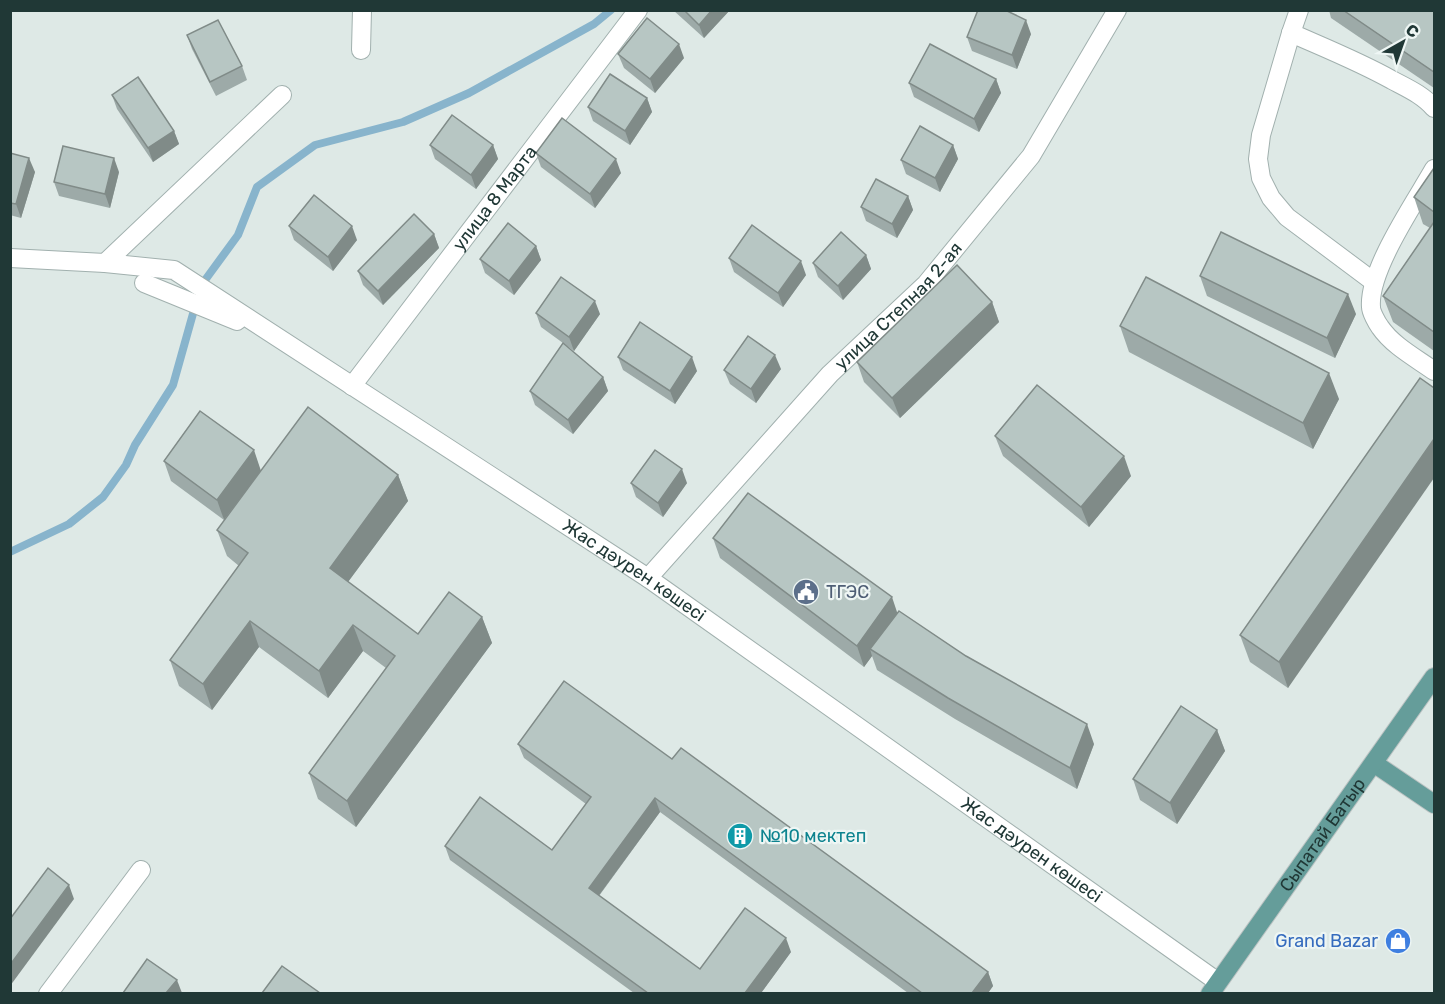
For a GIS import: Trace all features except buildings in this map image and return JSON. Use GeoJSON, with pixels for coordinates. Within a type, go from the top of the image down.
{"type":"FeatureCollection","features":[{"type":"Feature","properties":{"kind":"main road","name":"Сыпатай Батыр"},"geometry":{"type":"LineString","coordinates":[[1214,988],[1375,764],[1434,677]]}},
{"type":"Feature","properties":{"kind":"main road"},"geometry":{"type":"LineString","coordinates":[[1375,764],[1434,804]]}},
{"type":"Feature","properties":{"kind":"street"},"geometry":{"type":"LineString","coordinates":[[361,50],[362,10]]}},
{"type":"Feature","properties":{"kind":"street","name":"улица 8 Марта"},"geometry":{"type":"LineString","coordinates":[[352,386],[638,10]]}},
{"type":"Feature","properties":{"kind":"street","name":"улица Степная 2-ая"},"geometry":{"type":"LineString","coordinates":[[648,578],[830,374],[926,284],[1031,156],[1117,10]]}},
{"type":"Feature","properties":{"kind":"street"},"geometry":{"type":"LineString","coordinates":[[1299,10],[1261,135],[1258,159],[1260,178],[1271,198],[1287,217],[1374,282]]}},
{"type":"Feature","properties":{"kind":"street"},"geometry":{"type":"LineString","coordinates":[[1291,33],[1366,65],[1411,89],[1434,108]]}},
{"type":"Feature","properties":{"kind":"street"},"geometry":{"type":"LineString","coordinates":[[105,263],[282,95]]}},
{"type":"Feature","properties":{"kind":"street"},"geometry":{"type":"LineString","coordinates":[[1434,169],[1385,255],[1374,282],[1370,308],[1380,328],[1400,347],[1434,371]]}},
{"type":"Feature","properties":{"kind":"street","name":"Жас дәурен көшесі"},"geometry":{"type":"LineString","coordinates":[[10,258],[105,263],[174,270],[648,578],[1214,988]]}},
{"type":"Feature","properties":{"kind":"street"},"geometry":{"type":"LineString","coordinates":[[144,282],[241,323]]}},
{"type":"Feature","properties":{"kind":"street"},"geometry":{"type":"LineString","coordinates":[[48,993],[141,870]]}},
{"type":"Feature","properties":{"kind":"waterway"},"geometry":{"type":"LineString","coordinates":[[200,287],[238,235],[257,187],[315,145],[403,122],[469,93],[594,24],[611,10]]}},
{"type":"Feature","properties":{"kind":"waterway"},"geometry":{"type":"LineString","coordinates":[[10,552],[69,524],[103,497],[126,465],[135,445],[173,385],[196,303]]}},
{"type":"Feature","properties":{"kind":"place","name":"ТГЭС"},"geometry":{"type":"Point","coordinates":[806,592]}},
{"type":"Feature","properties":{"kind":"place","name":"№10 мектеп"},"geometry":{"type":"Point","coordinates":[740,836]}},
{"type":"Feature","properties":{"kind":"place","name":"Grand Bazar"},"geometry":{"type":"Point","coordinates":[1398,941]}}]}
